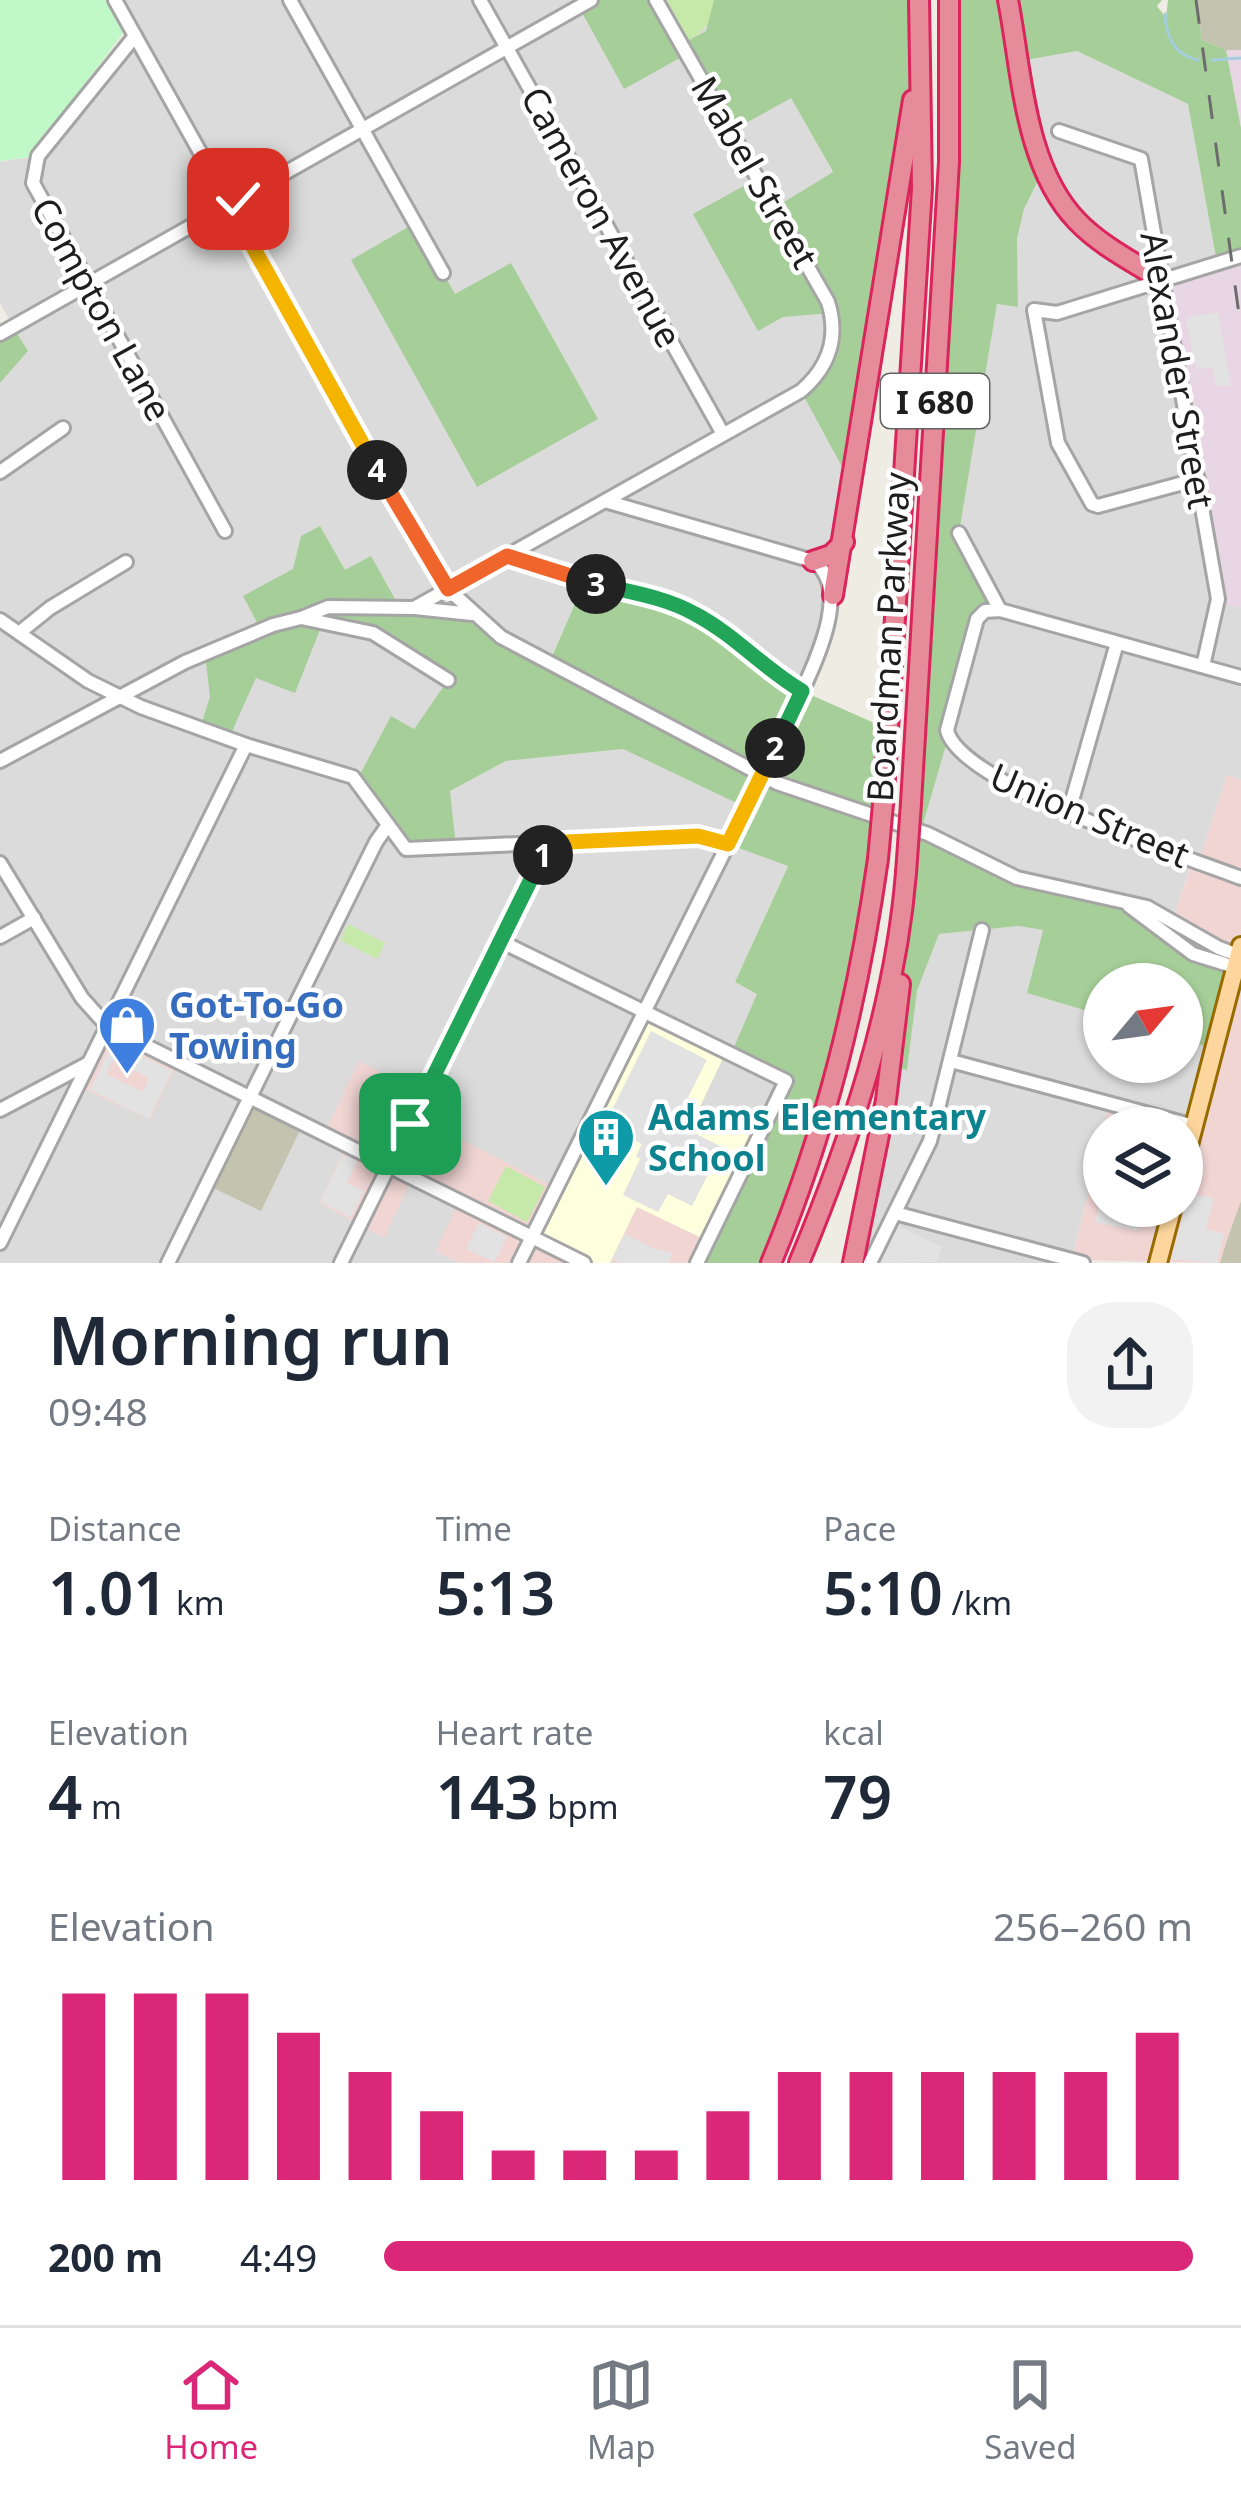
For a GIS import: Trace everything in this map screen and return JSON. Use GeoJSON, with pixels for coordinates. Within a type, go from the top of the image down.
{"type":"FeatureCollection","features":[{"type":"Feature","properties":{"kind":"highway","name":"Boardman Parkway"},"geometry":{"type":"LineString","coordinates":[[771,1263],[839,1068],[865,952],[878,859],[922,188],[919,0]]}},
{"type":"Feature","properties":{"kind":"highway","name":"Boardman Parkway"},"geometry":{"type":"LineString","coordinates":[[799,1263],[830,1185],[877,1039],[905,882],[949,162],[949,0]]}},
{"type":"Feature","properties":{"kind":"highway"},"geometry":{"type":"LineString","coordinates":[[1008,0],[1034,134],[1052,187],[1086,230],[1162,280]]}},
{"type":"Feature","properties":{"kind":"highway"},"geometry":{"type":"LineString","coordinates":[[833,596],[913,98],[920,23]]}},
{"type":"Feature","properties":{"kind":"highway"},"geometry":{"type":"LineString","coordinates":[[813,561],[828,557],[844,542]]}},
{"type":"Feature","properties":{"kind":"highway"},"geometry":{"type":"LineString","coordinates":[[853,1263],[886,1100],[899,999],[905,882]]}},
{"type":"Feature","properties":{"kind":"main road"},"geometry":{"type":"LineString","coordinates":[[1199,1107],[1238,956]]}},
{"type":"Feature","properties":{"kind":"main road"},"geometry":{"type":"LineString","coordinates":[[1158,1263],[1167,1227]]}},
{"type":"Feature","properties":{"kind":"street"},"geometry":{"type":"LineString","coordinates":[[115,0],[411,531],[448,589],[472,614],[518,649],[776,783],[928,834],[1017,878],[1157,911],[1238,956]]}},
{"type":"Feature","properties":{"kind":"street"},"geometry":{"type":"LineString","coordinates":[[290,0],[442,273]]}},
{"type":"Feature","properties":{"kind":"street","name":"Cameron Avenue"},"geometry":{"type":"LineString","coordinates":[[480,0],[723,434]]}},
{"type":"Feature","properties":{"kind":"street"},"geometry":{"type":"LineString","coordinates":[[0,334],[591,0]]}},
{"type":"Feature","properties":{"kind":"street","name":"Mabel Street"},"geometry":{"type":"LineString","coordinates":[[656,0],[824,295],[833,327],[830,350],[801,391],[723,434]]}},
{"type":"Feature","properties":{"kind":"street","name":"Compton Lane"},"geometry":{"type":"LineString","coordinates":[[135,36],[34,165],[36,191],[225,531]]}},
{"type":"Feature","properties":{"kind":"street","name":"Alexander Street"},"geometry":{"type":"LineString","coordinates":[[1059,131],[1140,157],[1219,598],[1203,666]]}},
{"type":"Feature","properties":{"kind":"street"},"geometry":{"type":"LineString","coordinates":[[1198,479],[1092,504],[1058,443],[1034,310],[1057,313],[1241,256]]}},
{"type":"Feature","properties":{"kind":"street"},"geometry":{"type":"LineString","coordinates":[[0,472],[63,428]]}},
{"type":"Feature","properties":{"kind":"street"},"geometry":{"type":"LineString","coordinates":[[414,608],[723,434]]}},
{"type":"Feature","properties":{"kind":"street"},"geometry":{"type":"LineString","coordinates":[[519,1263],[795,707],[833,596],[828,574],[813,561],[605,501]]}},
{"type":"Feature","properties":{"kind":"street"},"geometry":{"type":"LineString","coordinates":[[959,533],[1000,610],[1241,677]]}},
{"type":"Feature","properties":{"kind":"street"},"geometry":{"type":"LineString","coordinates":[[507,556],[683,608],[715,625],[773,674],[802,691]]}},
{"type":"Feature","properties":{"kind":"street"},"geometry":{"type":"LineString","coordinates":[[19,633],[50,608],[126,562]]}},
{"type":"Feature","properties":{"kind":"street"},"geometry":{"type":"LineString","coordinates":[[0,761],[118,696],[248,635],[328,608],[472,614]]}},
{"type":"Feature","properties":{"kind":"street","name":"Union Street"},"geometry":{"type":"LineString","coordinates":[[1000,610],[985,611],[977,619],[949,722],[949,738],[961,754],[1001,783],[1241,878]]}},
{"type":"Feature","properties":{"kind":"street"},"geometry":{"type":"LineString","coordinates":[[301,618],[373,633],[448,680]]}},
{"type":"Feature","properties":{"kind":"street"},"geometry":{"type":"LineString","coordinates":[[0,620],[88,681],[118,696],[246,745],[353,777],[406,849],[698,836],[728,844]]}},
{"type":"Feature","properties":{"kind":"street"},"geometry":{"type":"LineString","coordinates":[[1069,811],[1117,643]]}},
{"type":"Feature","properties":{"kind":"street"},"geometry":{"type":"LineString","coordinates":[[0,1243],[246,745]]}},
{"type":"Feature","properties":{"kind":"street"},"geometry":{"type":"LineString","coordinates":[[168,1263],[388,825]]}},
{"type":"Feature","properties":{"kind":"street"},"geometry":{"type":"LineString","coordinates":[[341,1263],[548,844]]}},
{"type":"Feature","properties":{"kind":"street"},"geometry":{"type":"LineString","coordinates":[[0,863],[82,998],[108,1027],[584,1263]]}},
{"type":"Feature","properties":{"kind":"street"},"geometry":{"type":"LineString","coordinates":[[1123,902],[1193,954],[1238,956]]}},
{"type":"Feature","properties":{"kind":"street"},"geometry":{"type":"LineString","coordinates":[[0,938],[34,918]]}},
{"type":"Feature","properties":{"kind":"street"},"geometry":{"type":"LineString","coordinates":[[870,1263],[928,1147],[982,929]]}},
{"type":"Feature","properties":{"kind":"street"},"geometry":{"type":"LineString","coordinates":[[500,940],[786,1082],[697,1263]]}},
{"type":"Feature","properties":{"kind":"street"},"geometry":{"type":"LineString","coordinates":[[951,1061],[1123,1107]]}},
{"type":"Feature","properties":{"kind":"street"},"geometry":{"type":"LineString","coordinates":[[0,1110],[88,1064]]}},
{"type":"Feature","properties":{"kind":"street"},"geometry":{"type":"LineString","coordinates":[[895,1213],[1083,1263]]}},
{"type":"Feature","properties":{"kind":"shaded area"},"geometry":{"type":"Polygon","coordinates":[[[115,0],[737,0],[833,173],[828,302],[853,487],[840,571],[802,691],[585,582],[548,664],[448,680],[413,730],[392,717],[450,791],[506,761],[623,749],[746,807],[788,865],[735,982],[758,994],[786,1081],[708,1241],[637,1207],[610,1263],[414,1115],[360,1062],[413,1178],[460,1202],[436,1251],[459,1263],[0,1263],[0,383],[27,351],[0,303],[0,162],[30,157],[134,37],[115,0]],[[415,223],[352,260],[455,294],[415,223]]]}},
{"type":"Feature","properties":{"kind":"shaded area"},"geometry":{"type":"Polygon","coordinates":[[[1196,0],[1241,0],[1241,50],[1226,50],[1202,40],[1196,0]]]}},
{"type":"Feature","properties":{"kind":"shaded area"},"geometry":{"type":"Polygon","coordinates":[[[1226,50],[1241,50],[1241,128],[1226,50]]]}},
{"type":"Feature","properties":{"kind":"shaded area"},"geometry":{"type":"Polygon","coordinates":[[[1077,51],[1188,104],[1217,263],[1218,601],[1241,608],[1241,780],[1227,775],[1199,861],[1192,860],[1173,920],[1036,883],[921,832],[959,533],[997,304],[1018,307],[1017,239],[1024,209],[1044,168],[1020,61],[1077,51]]]}},
{"type":"Feature","properties":{"kind":"shaded area"},"geometry":{"type":"Polygon","coordinates":[[[1241,256],[1241,608],[1218,602],[1162,280],[1241,256]]]}},
{"type":"Feature","properties":{"kind":"shaded area"},"geometry":{"type":"Polygon","coordinates":[[[1218,312],[1231,385],[1217,387],[1212,367],[1196,370],[1186,318],[1218,312]]]}},
{"type":"Feature","properties":{"kind":"shaded area"},"geometry":{"type":"Polygon","coordinates":[[[1227,775],[1241,780],[1241,1201],[1220,1263],[1072,1260],[1083,1214],[1083,1227],[1203,1227],[1203,1107],[1198,1107],[1238,955],[1173,920],[1193,859],[1199,861],[1227,775]]]}},
{"type":"Feature","properties":{"kind":"shaded area"},"geometry":{"type":"Polygon","coordinates":[[[1019,926],[1043,930],[1027,993],[1083,1010],[1083,1083],[1203,1083],[1203,1046],[1214,1049],[1199,1107],[1110,1103],[1109,1107],[1083,1107],[1083,1214],[1072,1259],[1083,1263],[853,1263],[890,1065],[907,1069],[917,991],[939,934],[1019,926]]]}},
{"type":"Feature","properties":{"kind":"shaded area"},"geometry":{"type":"Polygon","coordinates":[[[644,1012],[726,1052],[698,1111],[758,1140],[708,1241],[637,1207],[610,1263],[584,1263],[532,1237],[644,1012]]]}},
{"type":"Feature","properties":{"kind":"shaded area"},"geometry":{"type":"Polygon","coordinates":[[[108,1027],[178,1062],[150,1120],[77,1086],[108,1027]]]}},
{"type":"Feature","properties":{"kind":"shaded area"},"geometry":{"type":"Polygon","coordinates":[[[651,1031],[707,1060],[675,1123],[722,1147],[692,1206],[668,1194],[658,1212],[623,1195],[642,1144],[607,1120],[651,1031]]]}},
{"type":"Feature","properties":{"kind":"shaded area"},"geometry":{"type":"Polygon","coordinates":[[[113,1042],[172,1071],[149,1119],[90,1090],[113,1042]],[[113,1060],[106,1074],[143,1092],[149,1078],[113,1060]]]}},
{"type":"Feature","properties":{"kind":"shaded area"},"geometry":{"type":"Polygon","coordinates":[[[359,1061],[425,1094],[415,1116],[556,1188],[584,1263],[459,1263],[435,1251],[459,1202],[412,1179],[384,1238],[319,1203],[346,1146],[324,1134],[359,1061]]]}},
{"type":"Feature","properties":{"kind":"shaded area"},"geometry":{"type":"Polygon","coordinates":[[[250,1098],[303,1124],[261,1211],[207,1185],[250,1098]]]}},
{"type":"Feature","properties":{"kind":"shaded area"},"geometry":{"type":"Polygon","coordinates":[[[343,1155],[357,1161],[347,1183],[364,1191],[351,1217],[320,1202],[343,1155]]]}},
{"type":"Feature","properties":{"kind":"shaded area"},"geometry":{"type":"Polygon","coordinates":[[[1203,1196],[1214,1198],[1206,1229],[1224,1234],[1217,1263],[1171,1259],[1180,1227],[1203,1227],[1203,1196]]]}},
{"type":"Feature","properties":{"kind":"shaded area"},"geometry":{"type":"Polygon","coordinates":[[[1241,1201],[1241,1263],[1220,1263],[1226,1243],[1241,1201]]]}},
{"type":"Feature","properties":{"kind":"shaded area"},"geometry":{"type":"Polygon","coordinates":[[[637,1206],[708,1241],[697,1263],[610,1263],[637,1206]]]}},
{"type":"Feature","properties":{"kind":"shaded area"},"geometry":{"type":"Polygon","coordinates":[[[479,1223],[507,1237],[494,1262],[466,1249],[479,1223]]]}},
{"type":"Feature","properties":{"kind":"shaded area"},"geometry":{"type":"Polygon","coordinates":[[[898,1226],[942,1247],[937,1262],[880,1263],[898,1226]]]}},
{"type":"Feature","properties":{"kind":"shaded area"},"geometry":{"type":"Polygon","coordinates":[[[625,1234],[673,1253],[668,1263],[612,1259],[625,1234]]]}},
{"type":"Feature","properties":{"kind":"green space"},"geometry":{"type":"Polygon","coordinates":[[[0,0],[112,0],[126,29],[30,157],[0,161],[0,0]]]}},
{"type":"Feature","properties":{"kind":"green space"},"geometry":{"type":"Polygon","coordinates":[[[591,0],[656,0],[682,44],[706,31],[714,0],[919,0],[913,98],[853,487],[801,391],[825,363],[831,313],[783,317],[758,331],[693,214],[758,178],[776,207],[833,172],[791,98],[732,131],[687,54],[624,89],[579,7],[591,0]]]}},
{"type":"Feature","properties":{"kind":"green space"},"geometry":{"type":"Polygon","coordinates":[[[656,0],[714,0],[705,27],[682,44],[656,0]]]}},
{"type":"Feature","properties":{"kind":"green space"},"geometry":{"type":"Polygon","coordinates":[[[949,0],[1162,0],[1157,6],[1166,18],[1168,0],[1196,0],[1202,40],[1226,50],[1241,128],[1241,256],[1217,263],[1188,104],[1077,51],[1020,61],[1044,168],[1024,209],[1017,239],[1018,307],[997,304],[959,533],[1000,610],[985,611],[921,831],[980,863],[1123,902],[1172,939],[1235,967],[1214,1049],[1203,1046],[1203,963],[1083,963],[1083,1010],[1027,993],[1043,930],[1019,926],[939,934],[917,991],[907,1070],[890,1065],[899,999],[949,0]]]}},
{"type":"Feature","properties":{"kind":"green space"},"geometry":{"type":"Polygon","coordinates":[[[415,223],[455,294],[511,263],[598,419],[477,487],[351,260],[415,223]]]}},
{"type":"Feature","properties":{"kind":"green space"},"geometry":{"type":"Polygon","coordinates":[[[13,327],[28,351],[0,383],[0,334],[13,327]]]}},
{"type":"Feature","properties":{"kind":"green space"},"geometry":{"type":"Polygon","coordinates":[[[320,526],[345,570],[371,556],[400,608],[472,614],[549,663],[585,581],[670,603],[802,691],[888,729],[865,952],[771,1263],[697,1263],[786,1082],[731,1054],[757,994],[735,982],[788,866],[728,844],[745,807],[623,749],[506,761],[450,791],[456,847],[406,849],[357,780],[391,716],[414,729],[448,680],[391,642],[323,622],[295,693],[256,678],[229,738],[200,728],[210,697],[205,654],[261,630],[243,596],[293,569],[301,536],[320,526]]]}},
{"type":"Feature","properties":{"kind":"green space"},"geometry":{"type":"Polygon","coordinates":[[[348,924],[385,943],[377,959],[340,940],[348,924]]]}},
{"type":"Feature","properties":{"kind":"green space"},"geometry":{"type":"Polygon","coordinates":[[[506,1166],[545,1187],[527,1222],[488,1201],[506,1166]]]}},
{"type":"Feature","properties":{"kind":"waterway"},"geometry":{"type":"LineString","coordinates":[[1165,14],[1173,44],[1198,60]]}},
{"type":"Feature","properties":{"kind":"waterway"},"geometry":{"type":"LineString","coordinates":[[1212,60],[1241,58]]}},
{"type":"Feature","properties":{"kind":"railway"},"geometry":{"type":"LineString","coordinates":[[1196,0],[1241,329]]}},
{"type":"Feature","properties":{"kind":"place","name":"Got-To-Go Towing"},"geometry":{"type":"Point","coordinates":[127,1076]}},
{"type":"Feature","properties":{"kind":"place","name":"Adams Elementary School"},"geometry":{"type":"Point","coordinates":[606,1188]}},
{"type":"Feature","properties":{"kind":"route"},"geometry":{"type":"LineString","coordinates":[[238,199],[229,204],[448,589],[507,556],[670,602],[715,625],[773,674],[802,691],[728,844],[698,836],[548,844],[410,1124]]}}]}
